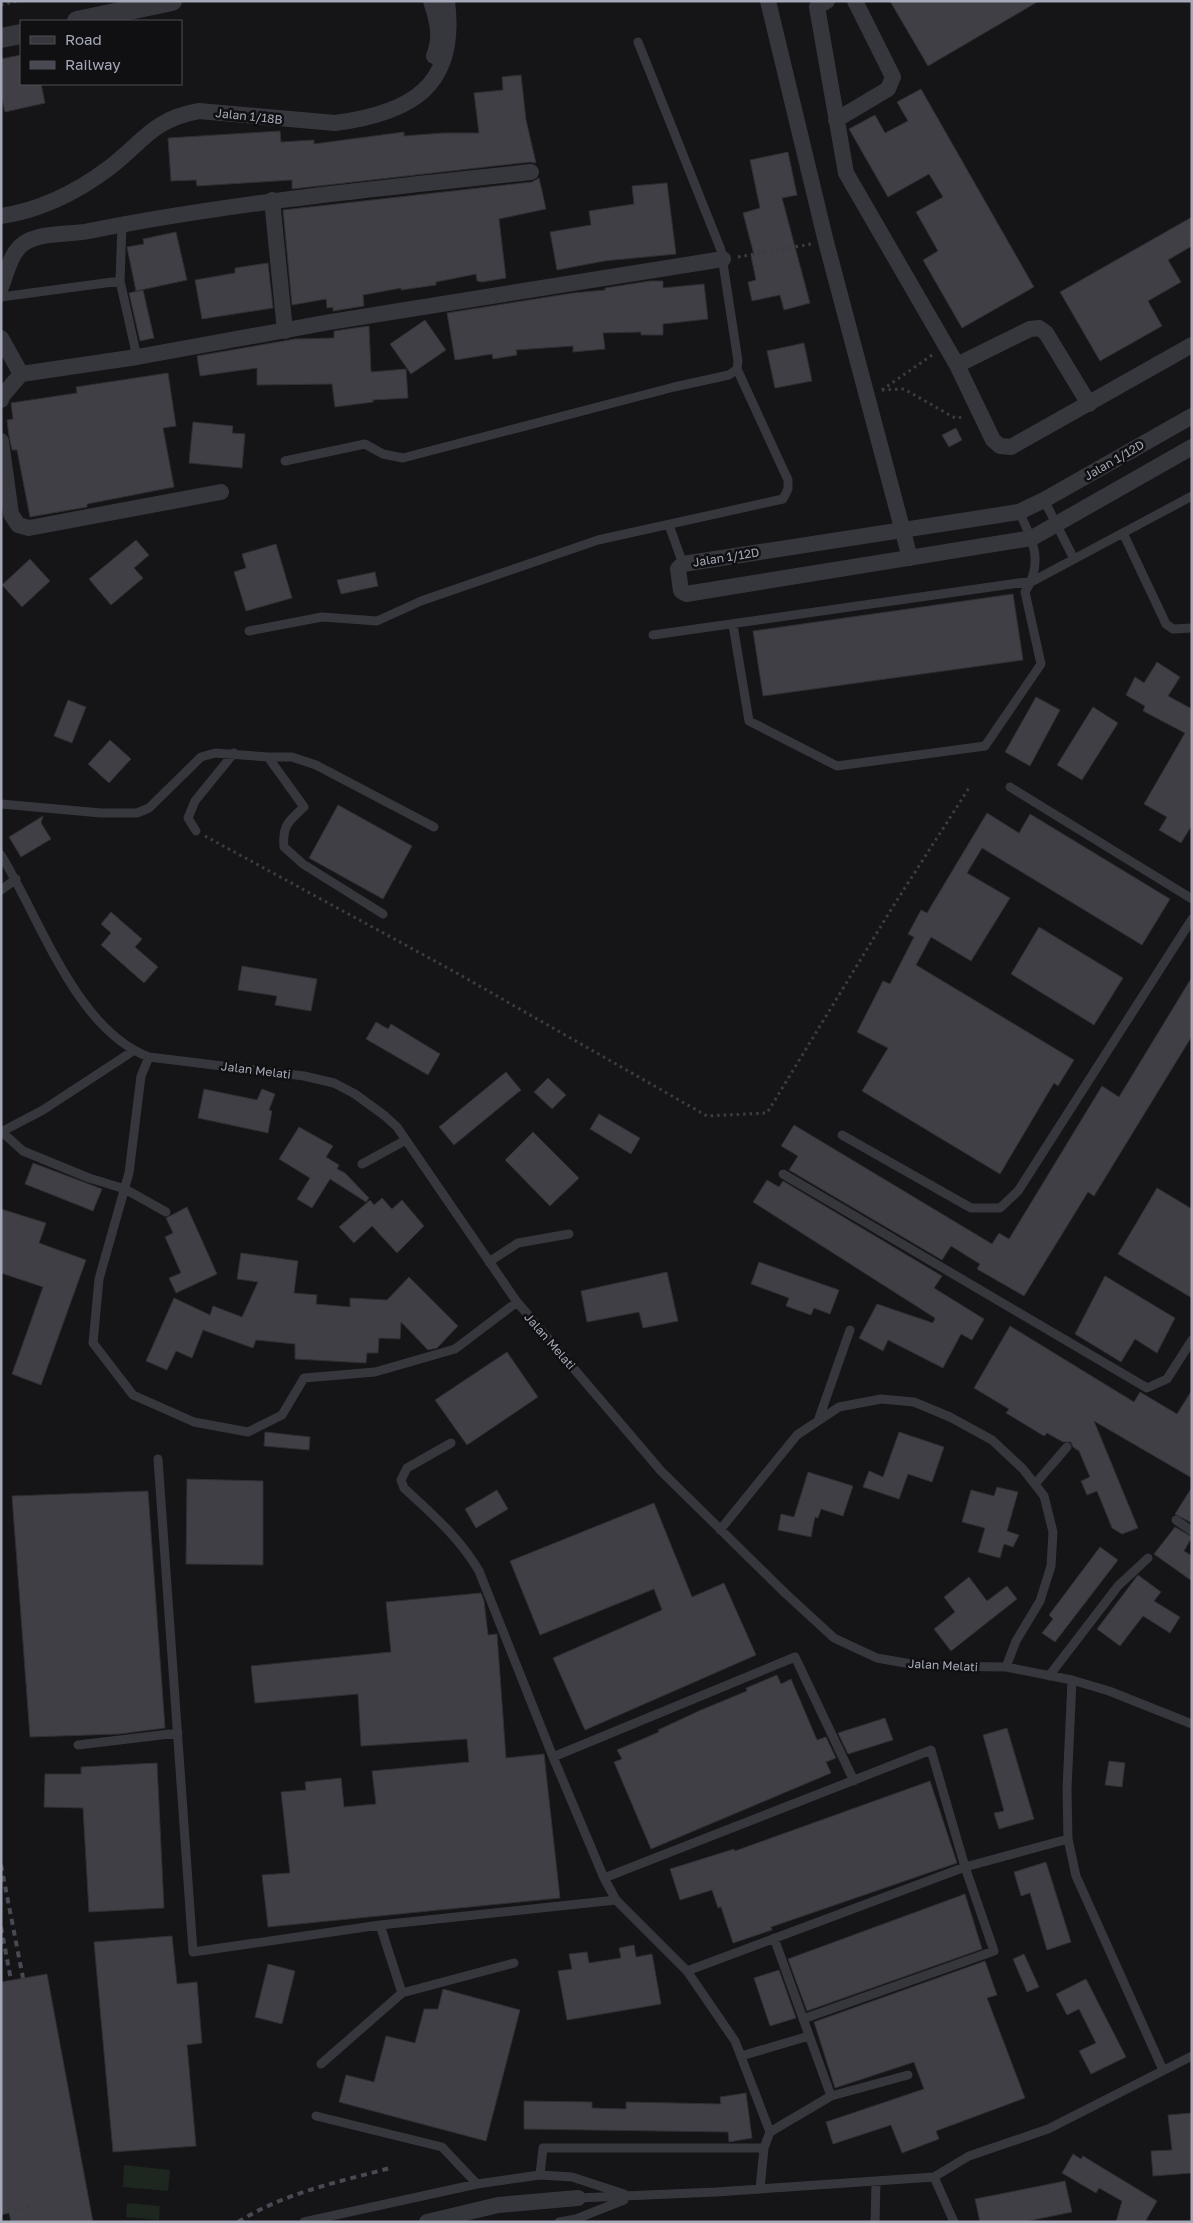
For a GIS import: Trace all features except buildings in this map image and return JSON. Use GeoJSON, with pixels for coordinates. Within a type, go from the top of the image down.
{"type":"FeatureCollection","features":[{"type":"Feature","properties":{"kind":"street"},"geometry":{"type":"LineString","coordinates":[[84,20],[138,1]]}},
{"type":"Feature","properties":{"kind":"street"},"geometry":{"type":"LineString","coordinates":[[84,20],[172,1]]}},
{"type":"Feature","properties":{"kind":"street","name":"Jalan 1/18B"},"geometry":{"type":"LineString","coordinates":[[1,206],[46,196],[69,184],[104,159],[146,120],[177,105],[198,101],[335,113],[356,110],[397,98],[416,85],[436,53],[438,23],[431,1]]}},
{"type":"Feature","properties":{"kind":"street","name":"Jalan 1/18B"},"geometry":{"type":"LineString","coordinates":[[1,216],[18,214],[47,205],[74,192],[110,167],[152,129],[180,114],[199,111],[335,123],[357,120],[401,107],[424,92],[446,54],[450,22],[447,1]]}},
{"type":"Feature","properties":{"kind":"street"},"geometry":{"type":"LineString","coordinates":[[768,1],[826,242],[910,558]]}},
{"type":"Feature","properties":{"kind":"street"},"geometry":{"type":"LineString","coordinates":[[836,120],[888,89],[893,77],[855,1]]}},
{"type":"Feature","properties":{"kind":"street"},"geometry":{"type":"LineString","coordinates":[[820,3],[836,120],[846,173],[946,345],[993,440],[1000,446],[1011,447],[1192,345]]}},
{"type":"Feature","properties":{"kind":"street"},"geometry":{"type":"LineString","coordinates":[[1,38],[20,34]]}},
{"type":"Feature","properties":{"kind":"street"},"geometry":{"type":"LineString","coordinates":[[1,287],[14,255],[26,242],[40,238],[88,232],[122,224],[272,200],[531,172]]}},
{"type":"Feature","properties":{"kind":"street"},"geometry":{"type":"LineString","coordinates":[[272,200],[284,331]]}},
{"type":"Feature","properties":{"kind":"street"},"geometry":{"type":"LineString","coordinates":[[1,400],[2,395],[21,374],[137,358],[284,331],[723,259]]}},
{"type":"Feature","properties":{"kind":"street"},"geometry":{"type":"LineString","coordinates":[[957,365],[1030,329],[1039,328],[1046,333],[1089,404]]}},
{"type":"Feature","properties":{"kind":"street"},"geometry":{"type":"LineString","coordinates":[[1,338],[21,374]]}},
{"type":"Feature","properties":{"kind":"street","name":"Jalan 1/12D"},"geometry":{"type":"LineString","coordinates":[[1192,416],[1044,500],[1019,512],[683,564],[678,569],[681,590],[686,594],[1032,538],[1192,447]]}},
{"type":"Feature","properties":{"kind":"street"},"geometry":{"type":"LineString","coordinates":[[1,441],[11,514],[18,525],[29,528],[220,492]]}},
{"type":"Feature","properties":{"kind":"street"},"geometry":{"type":"LineString","coordinates":[[427,2222],[498,2205],[578,2198]]}},
{"type":"Feature","properties":{"kind":"lane"},"geometry":{"type":"LineString","coordinates":[[249,631],[322,617],[378,621],[422,601],[598,540],[783,499],[788,489],[788,480],[737,368],[738,360],[721,250],[638,42]]}},
{"type":"Feature","properties":{"kind":"lane"},"geometry":{"type":"LineString","coordinates":[[122,224],[120,281],[137,358]]}},
{"type":"Feature","properties":{"kind":"lane"},"geometry":{"type":"LineString","coordinates":[[1,297],[120,281]]}},
{"type":"Feature","properties":{"kind":"lane"},"geometry":{"type":"LineString","coordinates":[[285,461],[365,444],[383,454],[403,458],[729,375],[737,368]]}},
{"type":"Feature","properties":{"kind":"lane"},"geometry":{"type":"LineString","coordinates":[[653,635],[1033,581],[1192,496]]}},
{"type":"Feature","properties":{"kind":"lane"},"geometry":{"type":"LineString","coordinates":[[1044,500],[1058,524],[1074,559]]}},
{"type":"Feature","properties":{"kind":"lane"},"geometry":{"type":"LineString","coordinates":[[732,625],[749,721],[837,766],[985,746],[1041,664],[1026,592],[1033,581],[1036,556],[1032,538],[1019,512]]}},
{"type":"Feature","properties":{"kind":"lane"},"geometry":{"type":"LineString","coordinates":[[669,524],[683,564]]}},
{"type":"Feature","properties":{"kind":"lane"},"geometry":{"type":"LineString","coordinates":[[1123,533],[1166,624],[1173,629],[1192,628]]}},
{"type":"Feature","properties":{"kind":"lane"},"geometry":{"type":"LineString","coordinates":[[1,804],[101,813],[137,813],[149,808],[201,757],[215,753],[234,753],[268,757],[292,757],[316,765],[434,827]]}},
{"type":"Feature","properties":{"kind":"lane"},"geometry":{"type":"LineString","coordinates":[[196,831],[188,818],[195,800],[234,753]]}},
{"type":"Feature","properties":{"kind":"lane"},"geometry":{"type":"LineString","coordinates":[[268,757],[304,807],[286,824],[283,834],[284,847],[303,864],[383,914]]}},
{"type":"Feature","properties":{"kind":"lane"},"geometry":{"type":"LineString","coordinates":[[1010,787],[1192,899]]}},
{"type":"Feature","properties":{"kind":"lane","name":"Jalan Melati"},"geometry":{"type":"LineString","coordinates":[[1,855],[16,879],[71,984],[86,1006],[133,1051],[150,1057],[304,1076],[334,1083],[355,1094],[385,1116],[406,1140],[517,1302],[661,1472],[834,1638],[877,1658],[922,1666],[1006,1667],[1072,1680],[1108,1691],[1192,1724]]}},
{"type":"Feature","properties":{"kind":"lane"},"geometry":{"type":"LineString","coordinates":[[1,890],[16,879]]}},
{"type":"Feature","properties":{"kind":"lane"},"geometry":{"type":"LineString","coordinates":[[842,1135],[971,1208],[1000,1208],[1018,1191],[1192,919]]}},
{"type":"Feature","properties":{"kind":"lane"},"geometry":{"type":"LineString","coordinates":[[133,1051],[42,1110],[2,1132],[22,1151],[89,1178],[125,1189],[166,1212]]}},
{"type":"Feature","properties":{"kind":"lane"},"geometry":{"type":"LineString","coordinates":[[150,1057],[141,1076],[136,1131],[125,1189],[99,1279],[93,1343],[133,1395],[194,1422],[248,1432],[282,1415],[304,1378],[375,1372],[455,1349],[517,1302]]}},
{"type":"Feature","properties":{"kind":"lane"},"geometry":{"type":"LineString","coordinates":[[362,1164],[406,1140]]}},
{"type":"Feature","properties":{"kind":"lane"},"geometry":{"type":"LineString","coordinates":[[783,1174],[1147,1388],[1167,1379],[1192,1340]]}},
{"type":"Feature","properties":{"kind":"lane"},"geometry":{"type":"LineString","coordinates":[[489,1262],[518,1243],[568,1234]]}},
{"type":"Feature","properties":{"kind":"lane"},"geometry":{"type":"LineString","coordinates":[[818,1421],[850,1330]]}},
{"type":"Feature","properties":{"kind":"lane"},"geometry":{"type":"LineString","coordinates":[[720,1530],[797,1435],[839,1406],[881,1399],[914,1402],[950,1417],[992,1440],[1024,1469],[1044,1496],[1053,1532],[1051,1566],[1040,1601],[1016,1641],[1006,1667]]}},
{"type":"Feature","properties":{"kind":"lane"},"geometry":{"type":"LineString","coordinates":[[450,1443],[407,1468],[401,1480],[404,1488],[450,1530],[468,1552],[479,1571],[553,1757],[604,1878],[616,1900],[686,1971],[735,2041],[770,2132]]}},
{"type":"Feature","properties":{"kind":"lane"},"geometry":{"type":"LineString","coordinates":[[1035,1484],[1067,1447]]}},
{"type":"Feature","properties":{"kind":"lane"},"geometry":{"type":"LineString","coordinates":[[158,1459],[193,1952],[380,1924],[616,1900]]}},
{"type":"Feature","properties":{"kind":"lane"},"geometry":{"type":"LineString","coordinates":[[1176,1520],[1192,1531]]}},
{"type":"Feature","properties":{"kind":"lane"},"geometry":{"type":"LineString","coordinates":[[1049,1676],[1118,1586],[1148,1558]]}},
{"type":"Feature","properties":{"kind":"lane"},"geometry":{"type":"LineString","coordinates":[[553,1757],[795,1656],[854,1781]]}},
{"type":"Feature","properties":{"kind":"lane"},"geometry":{"type":"LineString","coordinates":[[1072,1680],[1067,1789],[1068,1839],[1076,1876],[1163,2070]]}},
{"type":"Feature","properties":{"kind":"lane"},"geometry":{"type":"LineString","coordinates":[[78,1745],[178,1733]]}},
{"type":"Feature","properties":{"kind":"lane"},"geometry":{"type":"LineString","coordinates":[[604,1878],[931,1750],[965,1866],[994,1951],[803,2019]]}},
{"type":"Feature","properties":{"kind":"lane"},"geometry":{"type":"LineString","coordinates":[[686,1971],[965,1866],[1068,1839]]}},
{"type":"Feature","properties":{"kind":"lane"},"geometry":{"type":"LineString","coordinates":[[380,1924],[402,1993]]}},
{"type":"Feature","properties":{"kind":"lane"},"geometry":{"type":"LineString","coordinates":[[774,1938],[831,2096]]}},
{"type":"Feature","properties":{"kind":"lane"},"geometry":{"type":"LineString","coordinates":[[322,2064],[402,1993],[514,1963]]}},
{"type":"Feature","properties":{"kind":"lane"},"geometry":{"type":"LineString","coordinates":[[741,2056],[809,2036]]}},
{"type":"Feature","properties":{"kind":"lane"},"geometry":{"type":"LineString","coordinates":[[578,2198],[632,2197],[934,2177],[969,2156],[1048,2129],[1192,2056]]}},
{"type":"Feature","properties":{"kind":"lane"},"geometry":{"type":"LineString","coordinates":[[760,2189],[764,2148],[770,2132],[831,2096],[908,2075]]}},
{"type":"Feature","properties":{"kind":"lane"},"geometry":{"type":"LineString","coordinates":[[316,2116],[442,2147],[477,2184]]}},
{"type":"Feature","properties":{"kind":"lane"},"geometry":{"type":"LineString","coordinates":[[540,2175],[543,2148],[764,2148]]}},
{"type":"Feature","properties":{"kind":"lane"},"geometry":{"type":"LineString","coordinates":[[304,2222],[477,2184],[540,2175],[572,2177],[632,2197]]}},
{"type":"Feature","properties":{"kind":"lane"},"geometry":{"type":"LineString","coordinates":[[934,2177],[954,2222]]}},
{"type":"Feature","properties":{"kind":"lane"},"geometry":{"type":"LineString","coordinates":[[875,2222],[876,2182]]}},
{"type":"Feature","properties":{"kind":"lane"},"geometry":{"type":"LineString","coordinates":[[559,2222],[576,2219],[632,2197]]}},
{"type":"Feature","properties":{"kind":"path"},"geometry":{"type":"LineString","coordinates":[[1,5],[17,1]]}},
{"type":"Feature","properties":{"kind":"path"},"geometry":{"type":"LineString","coordinates":[[723,259],[826,242]]}},
{"type":"Feature","properties":{"kind":"path"},"geometry":{"type":"LineString","coordinates":[[943,411],[904,389],[881,390],[946,345]]}},
{"type":"Feature","properties":{"kind":"path"},"geometry":{"type":"LineString","coordinates":[[196,831],[454,972],[707,1116],[767,1113],[892,908],[969,788]]}},
{"type":"Feature","properties":{"kind":"path"},"geometry":{"type":"LineString","coordinates":[[1,2212],[32,2206]]}},
{"type":"Feature","properties":{"kind":"shaded area"},"geometry":{"type":"Polygon","coordinates":[[[124,2165],[170,2170],[168,2191],[123,2187],[124,2165]]]}},
{"type":"Feature","properties":{"kind":"shaded area"},"geometry":{"type":"Polygon","coordinates":[[[127,2203],[160,2206],[159,2220],[126,2217],[127,2203]]]}},
{"type":"Feature","properties":{"kind":"railway"},"geometry":{"type":"LineString","coordinates":[[1,1865],[23,1978]]}},
{"type":"Feature","properties":{"kind":"railway"},"geometry":{"type":"LineString","coordinates":[[1,1927],[11,1980]]}},
{"type":"Feature","properties":{"kind":"railway"},"geometry":{"type":"LineString","coordinates":[[238,2222],[274,2203],[312,2189],[390,2168]]}}]}
